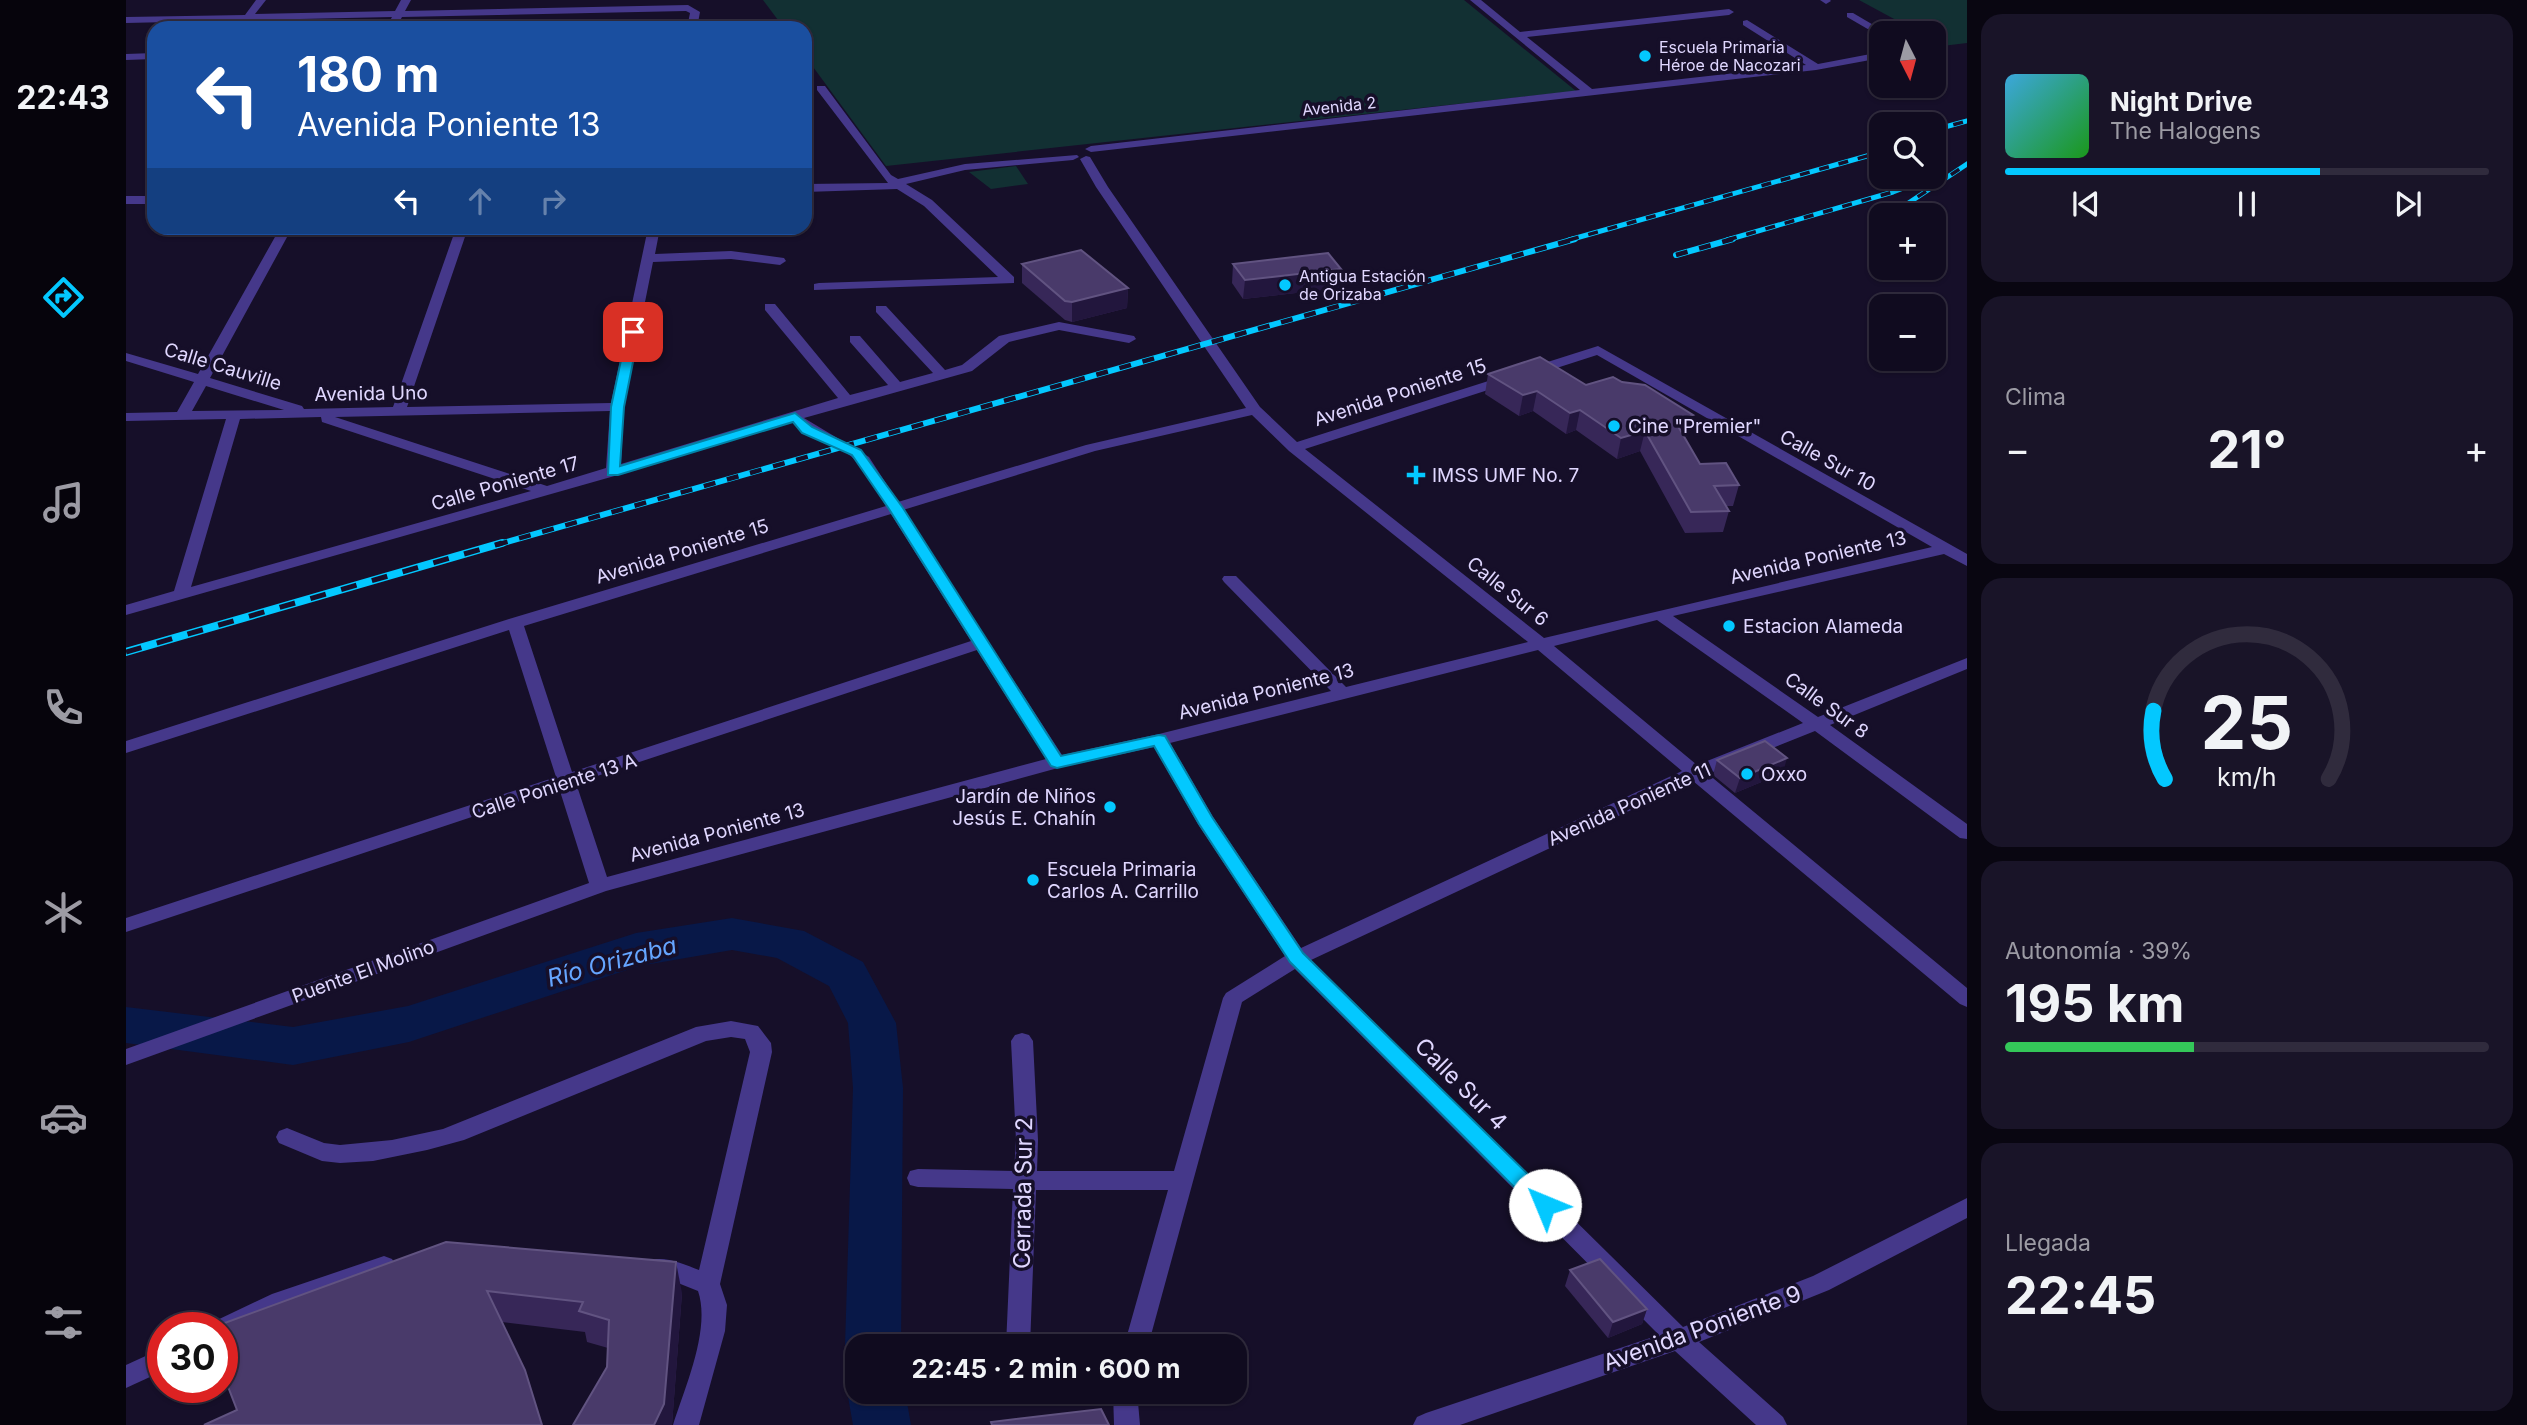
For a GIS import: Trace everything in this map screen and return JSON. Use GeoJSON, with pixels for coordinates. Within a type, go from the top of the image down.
{"type":"FeatureCollection","features":[{"type":"Feature","properties":{"kind":"street"},"geometry":{"type":"LineString","coordinates":[[248,17],[261,0]]}},
{"type":"Feature","properties":{"kind":"street"},"geometry":{"type":"LineString","coordinates":[[394,21],[406,0]]}},
{"type":"Feature","properties":{"kind":"street"},"geometry":{"type":"LineString","coordinates":[[1476,1],[1495,0]]}},
{"type":"Feature","properties":{"kind":"street"},"geometry":{"type":"LineString","coordinates":[[1518,35],[1728,12],[1710,0]]}},
{"type":"Feature","properties":{"kind":"street"},"geometry":{"type":"LineString","coordinates":[[1476,1],[1590,93]]}},
{"type":"Feature","properties":{"kind":"street"},"geometry":{"type":"LineString","coordinates":[[126,20],[694,9],[693,21]]}},
{"type":"Feature","properties":{"kind":"street"},"geometry":{"type":"LineString","coordinates":[[1850,15],[1869,26]]}},
{"type":"Feature","properties":{"kind":"street"},"geometry":{"type":"LineString","coordinates":[[1747,23],[1816,67]]}},
{"type":"Feature","properties":{"kind":"street"},"geometry":{"type":"LineString","coordinates":[[126,57],[147,56]]}},
{"type":"Feature","properties":{"kind":"street","name":"Avenida 2"},"geometry":{"type":"LineString","coordinates":[[891,180],[965,167],[1816,67],[1869,57]]}},
{"type":"Feature","properties":{"kind":"street"},"geometry":{"type":"LineString","coordinates":[[819,287],[1009,279],[928,203],[891,180],[821,88]]}},
{"type":"Feature","properties":{"kind":"street","name":"Calle Sur 6"},"geometry":{"type":"LineString","coordinates":[[1081,154],[1255,411],[1294,448],[1541,644],[1967,999]]}},
{"type":"Feature","properties":{"kind":"street"},"geometry":{"type":"LineString","coordinates":[[812,180],[891,180]]}},
{"type":"Feature","properties":{"kind":"street"},"geometry":{"type":"LineString","coordinates":[[812,188],[893,187],[891,180]]}},
{"type":"Feature","properties":{"kind":"street"},"geometry":{"type":"LineString","coordinates":[[126,194],[147,194]]}},
{"type":"Feature","properties":{"kind":"street"},"geometry":{"type":"LineString","coordinates":[[126,200],[147,200]]}},
{"type":"Feature","properties":{"kind":"street"},"geometry":{"type":"LineString","coordinates":[[182,416],[282,235]]}},
{"type":"Feature","properties":{"kind":"street"},"geometry":{"type":"LineString","coordinates":[[398,412],[460,235]]}},
{"type":"Feature","properties":{"kind":"street"},"geometry":{"type":"LineString","coordinates":[[613,472],[617,407],[653,235]]}},
{"type":"Feature","properties":{"kind":"street"},"geometry":{"type":"LineString","coordinates":[[649,258],[730,255],[780,261]]}},
{"type":"Feature","properties":{"kind":"street"},"geometry":{"type":"LineString","coordinates":[[770,307],[847,400]]}},
{"type":"Feature","properties":{"kind":"street"},"geometry":{"type":"LineString","coordinates":[[881,309],[942,375]]}},
{"type":"Feature","properties":{"kind":"street","name":"Calle Poniente 17"},"geometry":{"type":"LineString","coordinates":[[126,610],[613,472],[847,400],[967,368],[1004,339],[1059,326],[1129,339]]}},
{"type":"Feature","properties":{"kind":"street"},"geometry":{"type":"LineString","coordinates":[[855,339],[897,387]]}},
{"type":"Feature","properties":{"kind":"street","name":"Avenida Poniente 15"},"geometry":{"type":"LineString","coordinates":[[1294,448],[1598,350]]}},
{"type":"Feature","properties":{"kind":"street","name":"Calle Sur 10"},"geometry":{"type":"LineString","coordinates":[[1598,350],[1967,561]]}},
{"type":"Feature","properties":{"kind":"street","name":"Calle Cauville"},"geometry":{"type":"LineString","coordinates":[[126,357],[313,414],[547,491]]}},
{"type":"Feature","properties":{"kind":"street","name":"Avenida Uno"},"geometry":{"type":"LineString","coordinates":[[126,417],[617,407]]}},
{"type":"Feature","properties":{"kind":"street","name":"Avenida Poniente 15"},"geometry":{"type":"LineString","coordinates":[[126,747],[515,623],[1091,449],[1255,411]]}},
{"type":"Feature","properties":{"kind":"street"},"geometry":{"type":"LineString","coordinates":[[181,594],[234,415]]}},
{"type":"Feature","properties":{"kind":"street"},"geometry":{"type":"LineString","coordinates":[[795,417],[807,430],[856,452],[896,508],[1057,762]]}},
{"type":"Feature","properties":{"kind":"street","name":"Avenida Poniente 13"},"geometry":{"type":"LineString","coordinates":[[600,886],[1057,762],[1159,740],[1660,614],[1946,549]]}},
{"type":"Feature","properties":{"kind":"street"},"geometry":{"type":"LineString","coordinates":[[1230,579],[1343,694]]}},
{"type":"Feature","properties":{"kind":"street","name":"Calle Sur 8"},"geometry":{"type":"LineString","coordinates":[[1660,614],[1967,833]]}},
{"type":"Feature","properties":{"kind":"street"},"geometry":{"type":"LineString","coordinates":[[515,623],[600,886]]}},
{"type":"Feature","properties":{"kind":"street","name":"Calle Poniente 13 A"},"geometry":{"type":"LineString","coordinates":[[126,925],[981,643]]}},
{"type":"Feature","properties":{"kind":"street","name":"Avenida Poniente 11"},"geometry":{"type":"LineString","coordinates":[[1182,1180],[1233,998],[1297,958],[1694,773],[1967,663]]}},
{"type":"Feature","properties":{"kind":"street","name":"Calle Sur 4"},"geometry":{"type":"LineString","coordinates":[[1159,740],[1205,820],[1297,958],[1679,1339],[1774,1425]]}},
{"type":"Feature","properties":{"kind":"street","name":"Puente El Molino"},"geometry":{"type":"LineString","coordinates":[[126,1057],[600,886]]}},
{"type":"Feature","properties":{"kind":"street"},"geometry":{"type":"LineString","coordinates":[[287,1137],[326,1153],[348,1154],[432,1140],[456,1134],[703,1033],[731,1028],[751,1032],[760,1043],[761,1052],[708,1284],[715,1305],[713,1331],[686,1425]]}},
{"type":"Feature","properties":{"kind":"street","name":"Cerrada Sur 2"},"geometry":{"type":"LineString","coordinates":[[1019,1334],[1027,1140],[1022,1041]]}},
{"type":"Feature","properties":{"kind":"street"},"geometry":{"type":"LineString","coordinates":[[918,1178],[1112,1182],[1182,1180],[1139,1334]]}},
{"type":"Feature","properties":{"kind":"street","name":"Avenida Poniente 9"},"geometry":{"type":"LineString","coordinates":[[1426,1425],[1679,1339],[1821,1283],[1967,1207]]}},
{"type":"Feature","properties":{"kind":"street"},"geometry":{"type":"LineString","coordinates":[[238,1321],[280,1301],[383,1266],[410,1262]]}},
{"type":"Feature","properties":{"kind":"street"},"geometry":{"type":"LineString","coordinates":[[636,1265],[675,1271],[708,1284]]}},
{"type":"Feature","properties":{"kind":"street"},"geometry":{"type":"LineString","coordinates":[[126,1377],[147,1367]]}},
{"type":"Feature","properties":{"kind":"street"},"geometry":{"type":"LineString","coordinates":[[1126,1404],[1127,1425]]}},
{"type":"Feature","properties":{"kind":"green space"},"geometry":{"type":"Polygon","coordinates":[[[763,0],[1464,0],[1576,91],[886,166],[812,66],[812,21],[779,21],[763,0]]]}},
{"type":"Feature","properties":{"kind":"green space"},"geometry":{"type":"Polygon","coordinates":[[[1859,0],[1967,0],[1967,43],[1946,46],[1946,21],[1898,21],[1859,0]]]}},
{"type":"Feature","properties":{"kind":"green space"},"geometry":{"type":"Polygon","coordinates":[[[1016,166],[1028,184],[991,189],[969,172],[1016,166]]]}},
{"type":"Feature","properties":{"kind":"building"},"geometry":{"type":"Polygon","coordinates":[[[1081,250],[1128,288],[1072,302],[1065,301],[1022,264],[1081,250]]]}},
{"type":"Feature","properties":{"kind":"building"},"geometry":{"type":"Polygon","coordinates":[[[1328,253],[1341,269],[1245,280],[1233,264],[1328,253]]]}},
{"type":"Feature","properties":{"kind":"building"},"geometry":{"type":"Polygon","coordinates":[[[1540,357],[1586,385],[1613,377],[1622,382],[1645,385],[1693,415],[1675,421],[1700,464],[1726,463],[1739,485],[1714,486],[1729,511],[1691,512],[1645,431],[1621,438],[1580,410],[1570,413],[1537,391],[1523,395],[1488,374],[1540,357]]]}},
{"type":"Feature","properties":{"kind":"building"},"geometry":{"type":"Polygon","coordinates":[[[1765,741],[1787,758],[1740,778],[1717,760],[1765,741]]]}},
{"type":"Feature","properties":{"kind":"building"},"geometry":{"type":"Polygon","coordinates":[[[446,1242],[676,1262],[664,1404],[654,1425],[573,1425],[607,1367],[609,1320],[579,1311],[583,1302],[487,1291],[525,1370],[542,1425],[204,1425],[237,1410],[234,1403],[238,1403],[238,1318],[446,1242]]]}},
{"type":"Feature","properties":{"kind":"building"},"geometry":{"type":"Polygon","coordinates":[[[1600,1259],[1647,1309],[1613,1322],[1570,1270],[1600,1259]]]}},
{"type":"Feature","properties":{"kind":"building"},"geometry":{"type":"Polygon","coordinates":[[[1101,1409],[1109,1425],[992,1425],[991,1422],[1101,1409]]]}},
{"type":"Feature","properties":{"kind":"waterway","name":"Río Orizaba"},"geometry":{"type":"LineString","coordinates":[[126,1025],[293,1046],[409,1024],[636,950],[732,934],[788,943],[846,974],[872,1023],[878,1088],[873,1334]]}},
{"type":"Feature","properties":{"kind":"waterway","name":"Río Orizaba"},"geometry":{"type":"LineString","coordinates":[[878,1404],[882,1425]]}},
{"type":"Feature","properties":{"kind":"railway"},"geometry":{"type":"LineString","coordinates":[[1946,127],[1967,121]]}},
{"type":"Feature","properties":{"kind":"railway"},"geometry":{"type":"LineString","coordinates":[[1569,240],[1869,155]]}},
{"type":"Feature","properties":{"kind":"railway"},"geometry":{"type":"LineString","coordinates":[[1908,203],[1967,164]]}},
{"type":"Feature","properties":{"kind":"railway"},"geometry":{"type":"LineString","coordinates":[[1727,240],[1901,189]]}},
{"type":"Feature","properties":{"kind":"railway"},"geometry":{"type":"LineString","coordinates":[[496,545],[1575,239]]}},
{"type":"Feature","properties":{"kind":"railway"},"geometry":{"type":"LineString","coordinates":[[1676,255],[1733,239]]}},
{"type":"Feature","properties":{"kind":"railway"},"geometry":{"type":"LineString","coordinates":[[126,652],[502,543]]}},
{"type":"Feature","properties":{"kind":"place","name":"Escuela Primaria Héroe de Nacozari"},"geometry":{"type":"Point","coordinates":[1645,56]}},
{"type":"Feature","properties":{"kind":"place","name":"Antigua Estación de Orizaba"},"geometry":{"type":"Point","coordinates":[1285,285]}},
{"type":"Feature","properties":{"kind":"place","name":"Cine \"Premier\""},"geometry":{"type":"Point","coordinates":[1614,426]}},
{"type":"Feature","properties":{"kind":"place","name":"IMSS UMF No. 7"},"geometry":{"type":"Point","coordinates":[1416,475]}},
{"type":"Feature","properties":{"kind":"place","name":"Estacion Alameda"},"geometry":{"type":"Point","coordinates":[1729,626]}},
{"type":"Feature","properties":{"kind":"place","name":"Oxxo"},"geometry":{"type":"Point","coordinates":[1747,774]}},
{"type":"Feature","properties":{"kind":"place","name":"Jardín de Niños Jesús E. Chahín"},"geometry":{"type":"Point","coordinates":[1110,807]}},
{"type":"Feature","properties":{"kind":"place","name":"Escuela Primaria Carlos A. Carrillo"},"geometry":{"type":"Point","coordinates":[1033,880]}},
{"type":"Feature","properties":{"kind":"route"},"geometry":{"type":"LineString","coordinates":[[633,332],[617,407],[613,472],[795,417],[807,430],[856,452],[896,508],[1057,762],[1159,740],[1205,820],[1297,958],[1545,1205]]}}]}
